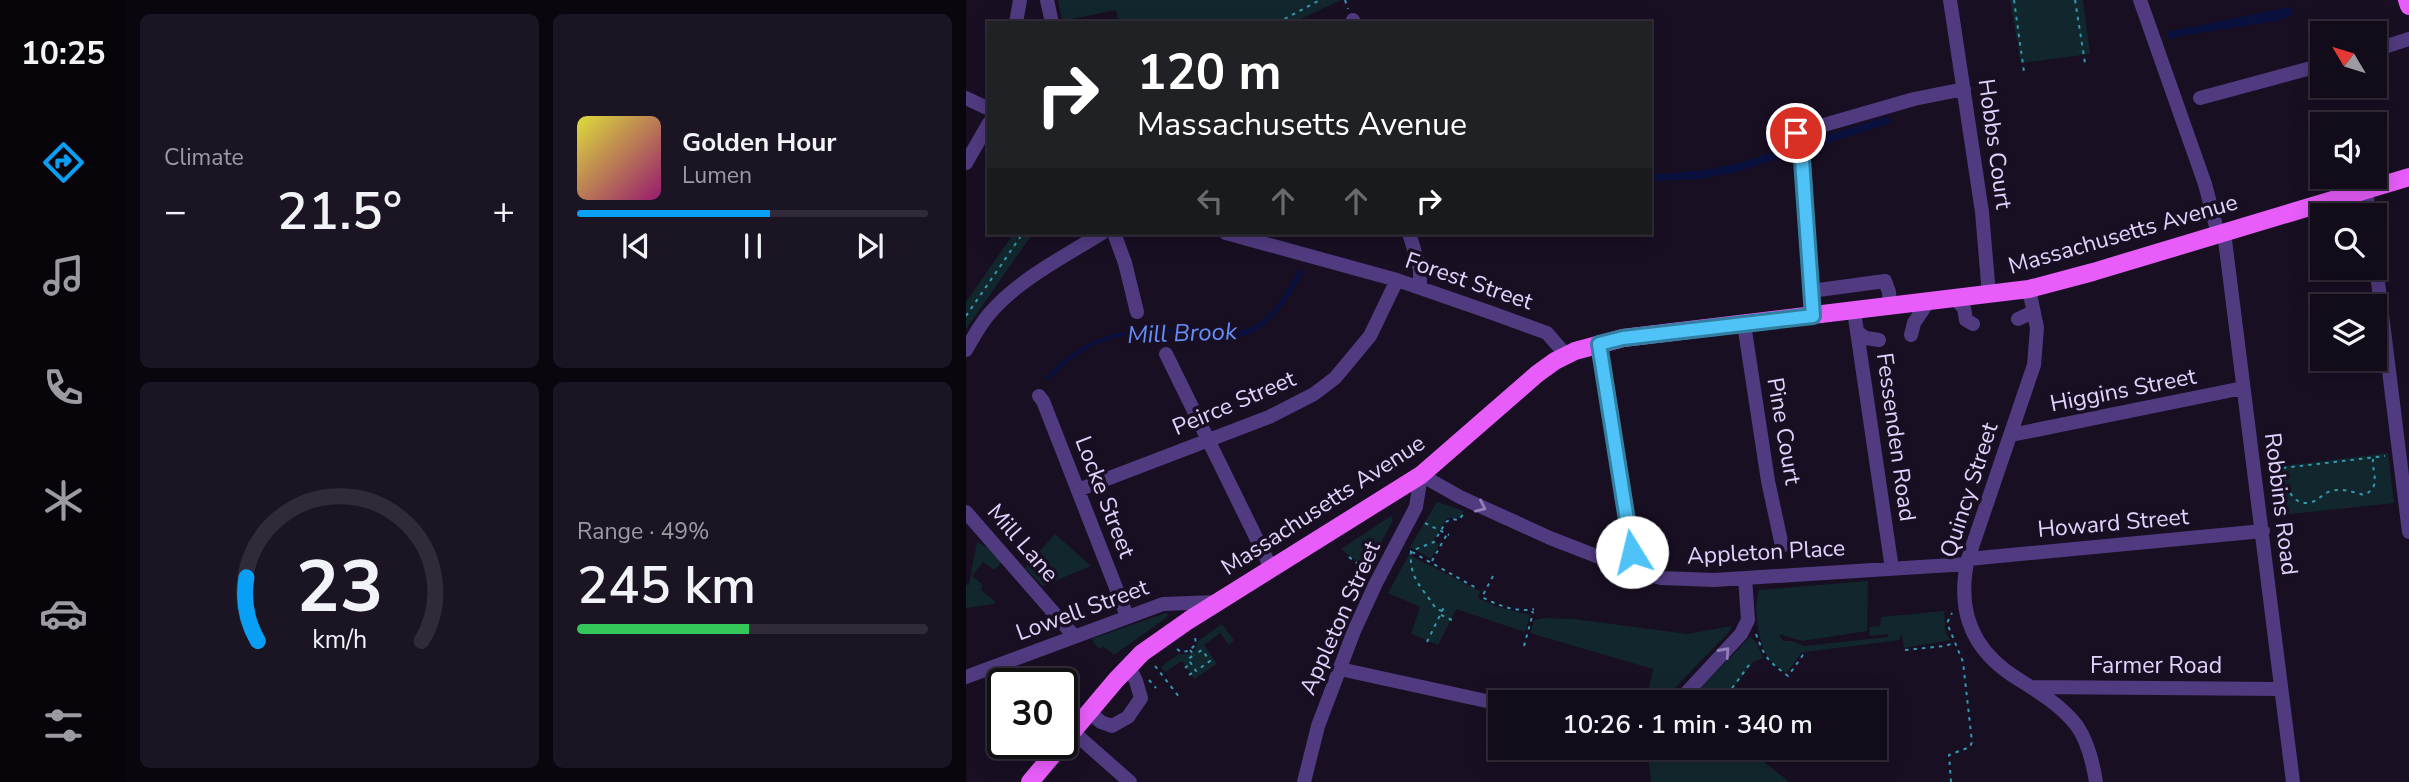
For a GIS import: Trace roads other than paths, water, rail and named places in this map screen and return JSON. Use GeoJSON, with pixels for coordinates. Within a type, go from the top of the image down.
{"type":"FeatureCollection","features":[{"type":"Feature","properties":{"kind":"main road"},"geometry":{"type":"LineString","coordinates":[[2407,0],[2409,6]]}},
{"type":"Feature","properties":{"kind":"main road","name":"Massachusetts Avenue"},"geometry":{"type":"LineString","coordinates":[[2387,183],[2409,177]]}},
{"type":"Feature","properties":{"kind":"main road","name":"Massachusetts Avenue"},"geometry":{"type":"LineString","coordinates":[[1078,725],[1142,653],[1217,602],[1421,475],[1537,374],[1566,355],[1623,338],[2029,289],[2366,189]]}},
{"type":"Feature","properties":{"kind":"main road","name":"Massachusetts Avenue"},"geometry":{"type":"LineString","coordinates":[[1030,782],[1050,759]]}},
{"type":"Feature","properties":{"kind":"street"},"geometry":{"type":"LineString","coordinates":[[1016,21],[1020,0]]}},
{"type":"Feature","properties":{"kind":"street"},"geometry":{"type":"LineString","coordinates":[[1047,0],[1052,21]]}},
{"type":"Feature","properties":{"kind":"street","name":"Hobbs Court"},"geometry":{"type":"LineString","coordinates":[[1950,0],[1982,212],[1989,295]]}},
{"type":"Feature","properties":{"kind":"street","name":"Robbins Road"},"geometry":{"type":"LineString","coordinates":[[2140,0],[2221,233],[2263,531],[2293,782]]}},
{"type":"Feature","properties":{"kind":"street"},"geometry":{"type":"LineString","coordinates":[[2387,46],[2409,39]]}},
{"type":"Feature","properties":{"kind":"street"},"geometry":{"type":"LineString","coordinates":[[2200,97],[2310,68]]}},
{"type":"Feature","properties":{"kind":"street"},"geometry":{"type":"LineString","coordinates":[[1813,316],[1800,147],[1796,133],[1914,99],[1964,89]]}},
{"type":"Feature","properties":{"kind":"street"},"geometry":{"type":"LineString","coordinates":[[966,98],[987,108]]}},
{"type":"Feature","properties":{"kind":"street"},"geometry":{"type":"LineString","coordinates":[[966,163],[987,126]]}},
{"type":"Feature","properties":{"kind":"street"},"geometry":{"type":"LineString","coordinates":[[2366,189],[2368,203]]}},
{"type":"Feature","properties":{"kind":"street"},"geometry":{"type":"LineString","coordinates":[[966,350],[981,324],[996,306],[1049,266],[1099,235]]}},
{"type":"Feature","properties":{"kind":"street"},"geometry":{"type":"LineString","coordinates":[[1115,235],[1125,262],[1137,312]]}},
{"type":"Feature","properties":{"kind":"street","name":"Forest Street"},"geometry":{"type":"LineString","coordinates":[[1233,235],[1397,280],[1546,332],[1566,355]]}},
{"type":"Feature","properties":{"kind":"street"},"geometry":{"type":"LineString","coordinates":[[1410,235],[1420,269],[1420,288]]}},
{"type":"Feature","properties":{"kind":"street","name":"Peirce Street"},"geometry":{"type":"LineString","coordinates":[[1078,490],[1286,410],[1328,385],[1370,336],[1397,280]]}},
{"type":"Feature","properties":{"kind":"street"},"geometry":{"type":"LineString","coordinates":[[2378,280],[2409,532]]}},
{"type":"Feature","properties":{"kind":"street"},"geometry":{"type":"LineString","coordinates":[[1811,291],[1885,281],[1890,307]]}},
{"type":"Feature","properties":{"kind":"street","name":"Quincy Street"},"geometry":{"type":"LineString","coordinates":[[2029,289],[2037,347],[2034,365],[1968,562],[1964,594],[1971,632],[1997,664],[2064,712],[2077,727],[2087,746],[2096,782]]}},
{"type":"Feature","properties":{"kind":"street"},"geometry":{"type":"LineString","coordinates":[[1955,299],[1964,308],[1966,320],[1973,324]]}},
{"type":"Feature","properties":{"kind":"street"},"geometry":{"type":"LineString","coordinates":[[1911,335],[1914,323],[1928,302]]}},
{"type":"Feature","properties":{"kind":"street","name":"Fessenden Road"},"geometry":{"type":"LineString","coordinates":[[1854,311],[1892,569]]}},
{"type":"Feature","properties":{"kind":"street"},"geometry":{"type":"LineString","coordinates":[[2018,319],[2033,312]]}},
{"type":"Feature","properties":{"kind":"street","name":"Pine Court"},"geometry":{"type":"LineString","coordinates":[[1744,324],[1768,481],[1782,546]]}},
{"type":"Feature","properties":{"kind":"street"},"geometry":{"type":"LineString","coordinates":[[1857,332],[1866,338],[1879,341]]}},
{"type":"Feature","properties":{"kind":"street"},"geometry":{"type":"LineString","coordinates":[[1599,344],[1634,571]]}},
{"type":"Feature","properties":{"kind":"street"},"geometry":{"type":"LineString","coordinates":[[1166,354],[1271,568]]}},
{"type":"Feature","properties":{"kind":"street","name":"Higgins Street"},"geometry":{"type":"LineString","coordinates":[[2011,435],[2243,388]]}},
{"type":"Feature","properties":{"kind":"street","name":"Locke Street"},"geometry":{"type":"LineString","coordinates":[[1039,396],[1127,616]]}},
{"type":"Feature","properties":{"kind":"street","name":"Appleton Place"},"geometry":{"type":"LineString","coordinates":[[1421,475],[1460,497],[1550,538],[1634,571],[1687,580],[1892,569],[1968,562]]}},
{"type":"Feature","properties":{"kind":"street","name":"Appleton Street"},"geometry":{"type":"LineString","coordinates":[[1304,782],[1318,726],[1354,631],[1416,508],[1421,475]]}},
{"type":"Feature","properties":{"kind":"street","name":"Mill Lane"},"geometry":{"type":"LineString","coordinates":[[966,512],[1074,636]]}},
{"type":"Feature","properties":{"kind":"street","name":"Howard Street"},"geometry":{"type":"LineString","coordinates":[[1968,562],[2263,531]]}},
{"type":"Feature","properties":{"kind":"street"},"geometry":{"type":"LineString","coordinates":[[1689,690],[1741,634],[1748,620],[1745,578]]}},
{"type":"Feature","properties":{"kind":"street","name":"Lowell Street"},"geometry":{"type":"LineString","coordinates":[[966,677],[1163,604],[1217,602]]}},
{"type":"Feature","properties":{"kind":"street"},"geometry":{"type":"LineString","coordinates":[[1089,712],[1101,722],[1112,726],[1128,717],[1141,698],[1129,667]]}},
{"type":"Feature","properties":{"kind":"street"},"geometry":{"type":"LineString","coordinates":[[1340,669],[1488,701]]}},
{"type":"Feature","properties":{"kind":"street","name":"Farmer Road"},"geometry":{"type":"LineString","coordinates":[[2031,687],[2281,689]]}},
{"type":"Feature","properties":{"kind":"street"},"geometry":{"type":"LineString","coordinates":[[1078,748],[1130,782]]}},
{"type":"Feature","properties":{"kind":"water"},"geometry":{"type":"Polygon","coordinates":[[[2290,7],[2293,13],[2282,20],[2169,40],[2167,32],[2290,7]]]}},
{"type":"Feature","properties":{"kind":"water"},"geometry":{"type":"Polygon","coordinates":[[[1888,116],[1891,123],[1733,173],[1701,179],[1652,181],[1652,175],[1706,170],[1740,163],[1888,116]]]}},
{"type":"Feature","properties":{"kind":"water","name":"Mill Brook"},"geometry":{"type":"Polygon","coordinates":[[[1299,269],[1304,272],[1282,306],[1262,327],[1246,335],[1224,338],[1153,334],[1116,338],[1098,343],[1065,364],[1049,380],[1046,377],[1080,348],[1116,333],[1155,329],[1229,332],[1250,328],[1264,319],[1276,306],[1299,269]]]}}]}
